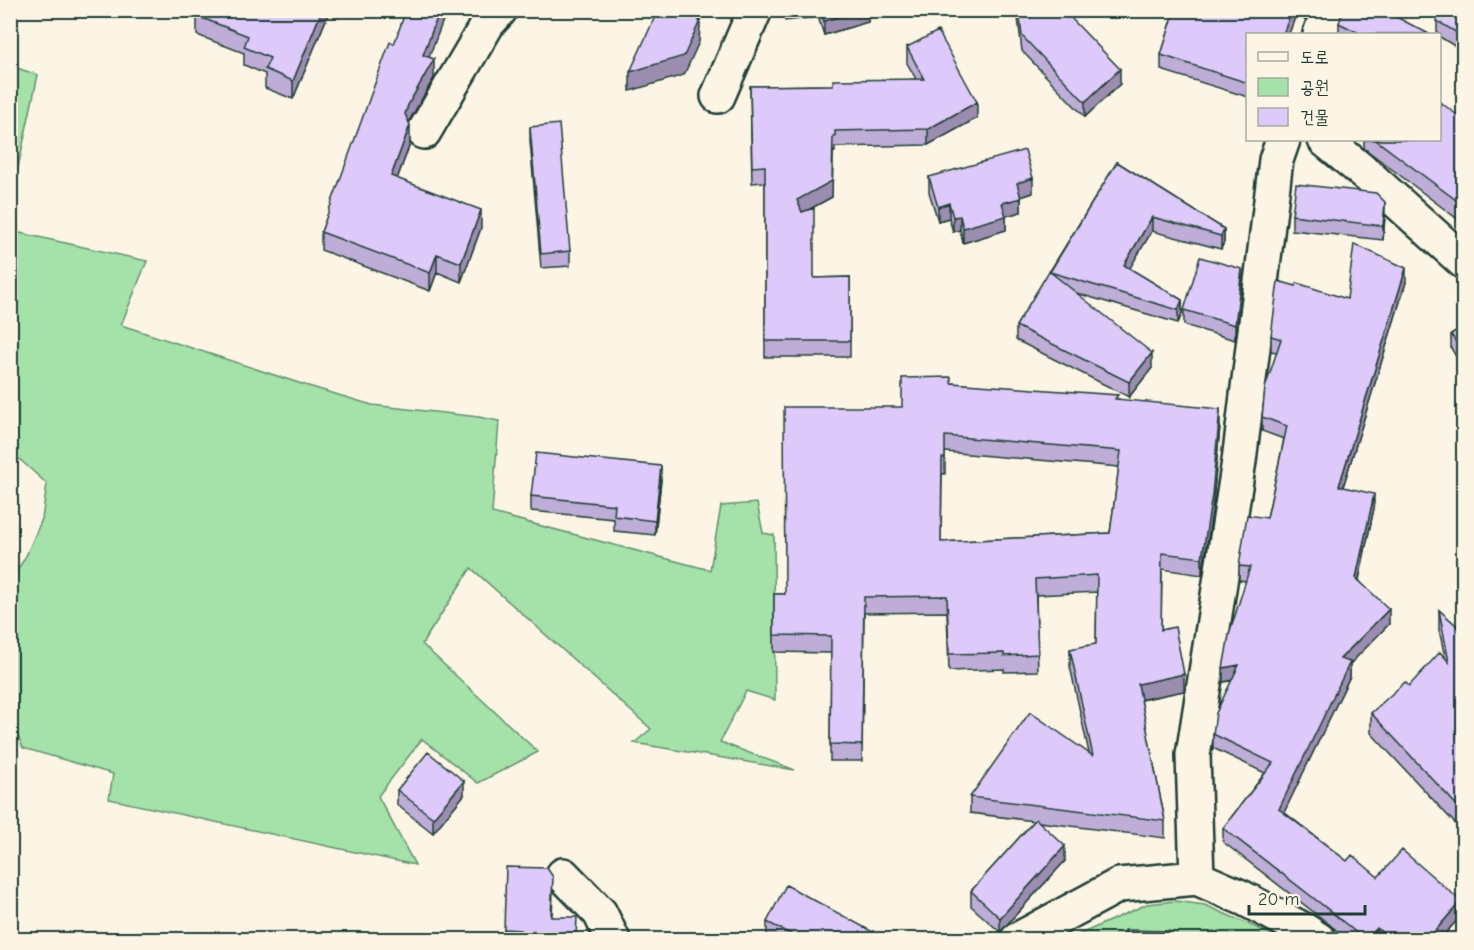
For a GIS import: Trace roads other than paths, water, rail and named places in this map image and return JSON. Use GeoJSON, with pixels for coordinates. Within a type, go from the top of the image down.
{"type":"FeatureCollection","features":[{"type":"Feature","properties":{"kind":"street"},"geometry":{"type":"LineString","coordinates":[[424,132],[488,23],[500,10]]}},
{"type":"Feature","properties":{"kind":"street"},"geometry":{"type":"LineString","coordinates":[[718,96],[755,10]]}},
{"type":"Feature","properties":{"kind":"street"},"geometry":{"type":"LineString","coordinates":[[1320,33],[1329,10]]}},
{"type":"Feature","properties":{"kind":"street"},"geometry":{"type":"LineString","coordinates":[[1197,878],[1193,755],[1239,461],[1276,160],[1283,141]]}},
{"type":"Feature","properties":{"kind":"street"},"geometry":{"type":"LineString","coordinates":[[1326,141],[1464,262]]}},
{"type":"Feature","properties":{"kind":"street"},"geometry":{"type":"LineString","coordinates":[[563,875],[600,913],[613,939]]}},
{"type":"Feature","properties":{"kind":"street"},"geometry":{"type":"LineString","coordinates":[[1017,939],[1119,885],[1197,878],[1243,898],[1319,939]]}}]}
